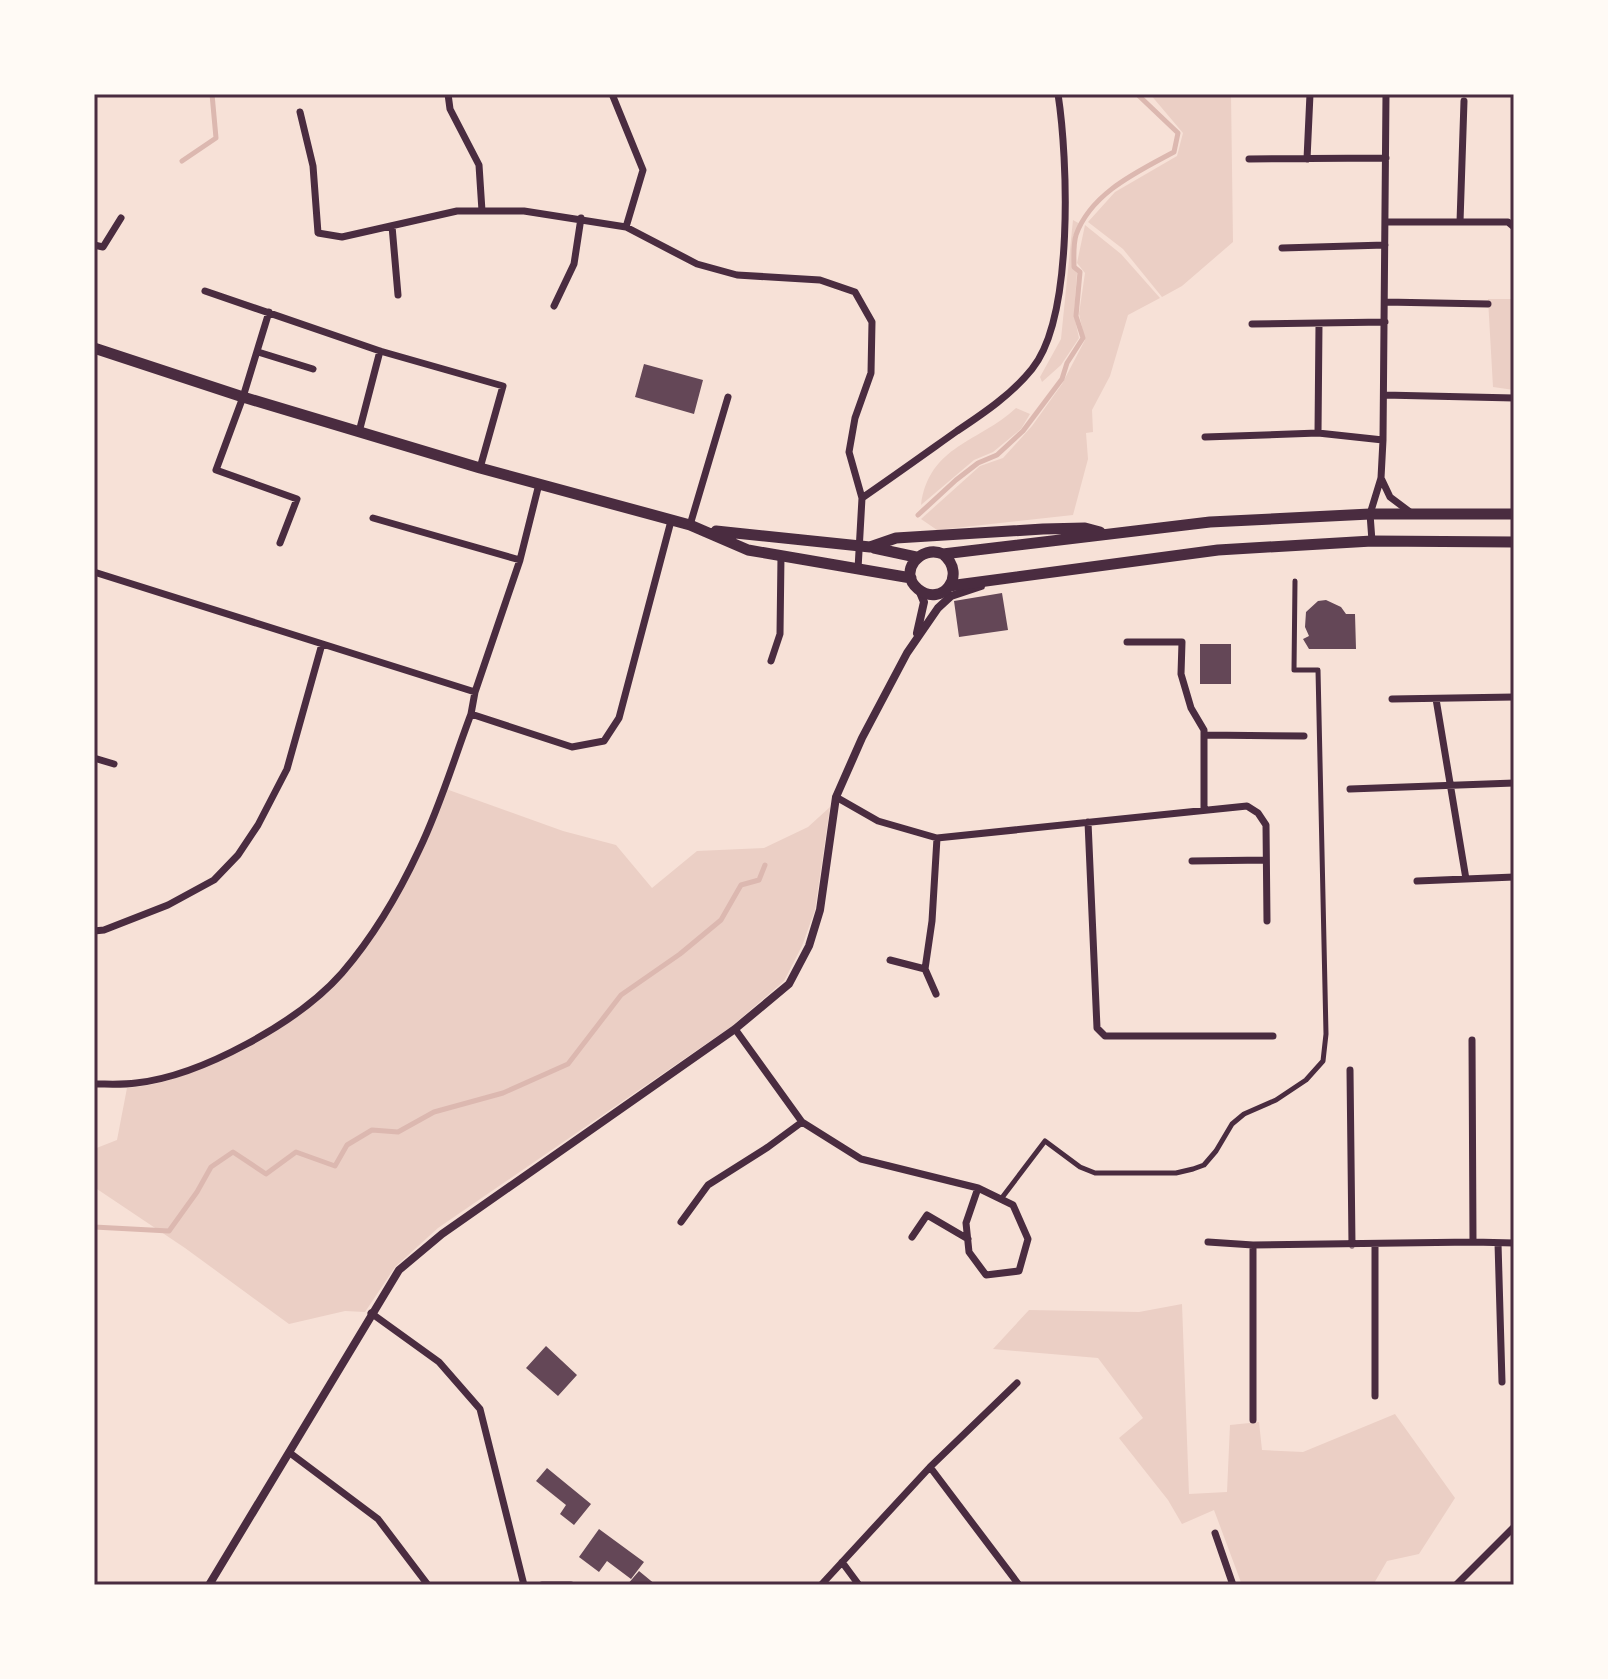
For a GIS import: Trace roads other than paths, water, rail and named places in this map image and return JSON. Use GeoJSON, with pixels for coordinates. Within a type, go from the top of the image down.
{"type":"FeatureCollection","features":[{"type":"Feature","properties":{"kind":"highway"},"geometry":{"type":"LineString","coordinates":[[94,348],[243,397],[480,468],[690,525],[748,550],[911,578]]}},
{"type":"Feature","properties":{"kind":"highway"},"geometry":{"type":"LineString","coordinates":[[703,530],[865,546],[916,557],[929,551],[943,554],[1210,522],[1370,514],[1514,514]]}},
{"type":"Feature","properties":{"kind":"highway"},"geometry":{"type":"LineString","coordinates":[[865,546],[896,538],[1043,529],[1085,528],[1107,534]]}},
{"type":"Feature","properties":{"kind":"highway"},"geometry":{"type":"LineString","coordinates":[[916,557],[910,570],[911,578],[925,593],[1218,550],[1372,541],[1514,542]]}},
{"type":"Feature","properties":{"kind":"highway"},"geometry":{"type":"LineString","coordinates":[[943,554],[953,565],[953,580],[944,590]]}},
{"type":"Feature","properties":{"kind":"street"},"geometry":{"type":"LineString","coordinates":[[448,94],[450,109],[479,165],[482,211]]}},
{"type":"Feature","properties":{"kind":"street"},"geometry":{"type":"LineString","coordinates":[[612,94],[643,170],[626,227]]}},
{"type":"Feature","properties":{"kind":"street"},"geometry":{"type":"LineString","coordinates":[[862,498],[997,403],[1033,368],[1053,331],[1066,230],[1058,94]]}},
{"type":"Feature","properties":{"kind":"street"},"geometry":{"type":"LineString","coordinates":[[1307,159],[1310,94]]}},
{"type":"Feature","properties":{"kind":"street"},"geometry":{"type":"LineString","coordinates":[[1372,541],[1370,514],[1381,478],[1383,440],[1386,94]]}},
{"type":"Feature","properties":{"kind":"street"},"geometry":{"type":"LineString","coordinates":[[1460,222],[1464,101]]}},
{"type":"Feature","properties":{"kind":"street"},"geometry":{"type":"LineString","coordinates":[[300,112],[313,166],[318,233],[342,237],[457,211],[524,211],[626,227],[697,264],[737,275],[820,280],[855,292],[872,322],[871,373],[855,418],[849,452],[862,498],[865,546],[858,569]]}},
{"type":"Feature","properties":{"kind":"street"},"geometry":{"type":"LineString","coordinates":[[1249,159],[1386,158]]}},
{"type":"Feature","properties":{"kind":"street"},"geometry":{"type":"LineString","coordinates":[[94,245],[103,247],[121,218]]}},
{"type":"Feature","properties":{"kind":"street"},"geometry":{"type":"LineString","coordinates":[[554,306],[574,264],[581,218]]}},
{"type":"Feature","properties":{"kind":"street"},"geometry":{"type":"LineString","coordinates":[[1386,222],[1508,222],[1514,227]]}},
{"type":"Feature","properties":{"kind":"street"},"geometry":{"type":"LineString","coordinates":[[392,226],[398,295]]}},
{"type":"Feature","properties":{"kind":"street"},"geometry":{"type":"LineString","coordinates":[[1282,248],[1385,245]]}},
{"type":"Feature","properties":{"kind":"street"},"geometry":{"type":"LineString","coordinates":[[205,291],[380,351],[503,386],[480,468]]}},
{"type":"Feature","properties":{"kind":"street"},"geometry":{"type":"LineString","coordinates":[[1385,302],[1488,304]]}},
{"type":"Feature","properties":{"kind":"street"},"geometry":{"type":"LineString","coordinates":[[269,312],[216,470],[297,499],[280,543]]}},
{"type":"Feature","properties":{"kind":"street"},"geometry":{"type":"LineString","coordinates":[[1252,324],[1385,322]]}},
{"type":"Feature","properties":{"kind":"street"},"geometry":{"type":"LineString","coordinates":[[1318,433],[1319,324]]}},
{"type":"Feature","properties":{"kind":"street"},"geometry":{"type":"LineString","coordinates":[[359,432],[380,351]]}},
{"type":"Feature","properties":{"kind":"street"},"geometry":{"type":"LineString","coordinates":[[258,352],[313,369]]}},
{"type":"Feature","properties":{"kind":"street"},"geometry":{"type":"LineString","coordinates":[[1384,395],[1514,398]]}},
{"type":"Feature","properties":{"kind":"street"},"geometry":{"type":"LineString","coordinates":[[690,525],[728,397]]}},
{"type":"Feature","properties":{"kind":"street"},"geometry":{"type":"LineString","coordinates":[[1205,437],[1318,433],[1383,440]]}},
{"type":"Feature","properties":{"kind":"street"},"geometry":{"type":"LineString","coordinates":[[1381,478],[1390,497],[1414,514]]}},
{"type":"Feature","properties":{"kind":"street"},"geometry":{"type":"LineString","coordinates":[[94,1084],[139,1083],[181,1073],[236,1050],[268,1032],[340,975],[383,915],[421,847],[471,714],[475,692],[520,560],[539,484]]}},
{"type":"Feature","properties":{"kind":"street"},"geometry":{"type":"LineString","coordinates":[[373,518],[520,560]]}},
{"type":"Feature","properties":{"kind":"street"},"geometry":{"type":"LineString","coordinates":[[471,714],[572,747],[604,741],[619,718],[671,521]]}},
{"type":"Feature","properties":{"kind":"street"},"geometry":{"type":"LineString","coordinates":[[771,661],[780,634],[781,556]]}},
{"type":"Feature","properties":{"kind":"street"},"geometry":{"type":"LineString","coordinates":[[94,572],[475,692]]}},
{"type":"Feature","properties":{"kind":"street"},"geometry":{"type":"LineString","coordinates":[[212,1584],[399,1270],[421,1250],[735,1029],[789,984],[809,946],[820,910],[836,797],[883,697],[914,641],[933,614],[951,596],[1004,579]]}},
{"type":"Feature","properties":{"kind":"street"},"geometry":{"type":"LineString","coordinates":[[1001,1199],[1045,1141],[1080,1167],[1095,1173],[1176,1173],[1204,1165],[1244,1114],[1276,1100],[1306,1080],[1323,1061],[1326,1034],[1318,670],[1294,670],[1295,581]]}},
{"type":"Feature","properties":{"kind":"street"},"geometry":{"type":"LineString","coordinates":[[914,641],[924,602],[919,590]]}},
{"type":"Feature","properties":{"kind":"street"},"geometry":{"type":"LineString","coordinates":[[933,614],[944,590]]}},
{"type":"Feature","properties":{"kind":"street"},"geometry":{"type":"LineString","coordinates":[[1127,642],[1182,642],[1181,674],[1191,708],[1204,730],[1204,810]]}},
{"type":"Feature","properties":{"kind":"street"},"geometry":{"type":"LineString","coordinates":[[94,931],[168,905],[214,880],[238,855],[258,825],[287,769],[322,644]]}},
{"type":"Feature","properties":{"kind":"street"},"geometry":{"type":"LineString","coordinates":[[1392,699],[1514,697]]}},
{"type":"Feature","properties":{"kind":"street"},"geometry":{"type":"LineString","coordinates":[[1436,699],[1466,879]]}},
{"type":"Feature","properties":{"kind":"street"},"geometry":{"type":"LineString","coordinates":[[1204,735],[1304,736]]}},
{"type":"Feature","properties":{"kind":"street"},"geometry":{"type":"LineString","coordinates":[[94,758],[114,764]]}},
{"type":"Feature","properties":{"kind":"street"},"geometry":{"type":"LineString","coordinates":[[1350,789],[1514,783]]}},
{"type":"Feature","properties":{"kind":"street"},"geometry":{"type":"LineString","coordinates":[[836,797],[878,821],[937,838],[1247,806],[1258,813],[1266,825],[1267,921]]}},
{"type":"Feature","properties":{"kind":"street"},"geometry":{"type":"LineString","coordinates":[[1088,822],[1097,1028],[1105,1036],[1273,1036]]}},
{"type":"Feature","properties":{"kind":"street"},"geometry":{"type":"LineString","coordinates":[[936,994],[925,969],[932,921],[937,838]]}},
{"type":"Feature","properties":{"kind":"street"},"geometry":{"type":"LineString","coordinates":[[1192,861],[1266,860]]}},
{"type":"Feature","properties":{"kind":"street"},"geometry":{"type":"LineString","coordinates":[[1417,881],[1514,877]]}},
{"type":"Feature","properties":{"kind":"street"},"geometry":{"type":"LineString","coordinates":[[890,960],[925,969]]}},
{"type":"Feature","properties":{"kind":"street"},"geometry":{"type":"LineString","coordinates":[[735,1029],[802,1122],[861,1159],[978,1188],[1013,1205],[1028,1239],[1019,1271],[986,1275],[969,1252],[966,1223],[978,1188]]}},
{"type":"Feature","properties":{"kind":"street"},"geometry":{"type":"LineString","coordinates":[[1472,1040],[1473,1242]]}},
{"type":"Feature","properties":{"kind":"street"},"geometry":{"type":"LineString","coordinates":[[1350,1070],[1352,1245]]}},
{"type":"Feature","properties":{"kind":"street"},"geometry":{"type":"LineString","coordinates":[[681,1222],[708,1185],[802,1122]]}},
{"type":"Feature","properties":{"kind":"street"},"geometry":{"type":"LineString","coordinates":[[912,1237],[927,1215],[968,1239]]}},
{"type":"Feature","properties":{"kind":"street"},"geometry":{"type":"LineString","coordinates":[[1208,1242],[1253,1245],[1514,1243]]}},
{"type":"Feature","properties":{"kind":"street"},"geometry":{"type":"LineString","coordinates":[[1498,1243],[1502,1382]]}},
{"type":"Feature","properties":{"kind":"street"},"geometry":{"type":"LineString","coordinates":[[1253,1245],[1253,1420]]}},
{"type":"Feature","properties":{"kind":"street"},"geometry":{"type":"LineString","coordinates":[[1375,1245],[1375,1396]]}},
{"type":"Feature","properties":{"kind":"street"},"geometry":{"type":"LineString","coordinates":[[371,1313],[439,1362],[480,1409],[524,1585]]}},
{"type":"Feature","properties":{"kind":"street"},"geometry":{"type":"LineString","coordinates":[[821,1585],[930,1467],[1017,1383]]}},
{"type":"Feature","properties":{"kind":"street"},"geometry":{"type":"LineString","coordinates":[[290,1453],[378,1519],[428,1585]]}},
{"type":"Feature","properties":{"kind":"street"},"geometry":{"type":"LineString","coordinates":[[930,1467],[1019,1585]]}},
{"type":"Feature","properties":{"kind":"street"},"geometry":{"type":"LineString","coordinates":[[1456,1585],[1514,1527]]}},
{"type":"Feature","properties":{"kind":"street"},"geometry":{"type":"LineString","coordinates":[[1215,1533],[1233,1585]]}},
{"type":"Feature","properties":{"kind":"street"},"geometry":{"type":"LineString","coordinates":[[842,1562],[859,1585]]}},
{"type":"Feature","properties":{"kind":"street"},"geometry":{"type":"LineString","coordinates":[[542,1585],[571,1585]]}},
{"type":"Feature","properties":{"kind":"waterway"},"geometry":{"type":"LineString","coordinates":[[182,161],[216,138],[212,94]]}},
{"type":"Feature","properties":{"kind":"waterway"},"geometry":{"type":"LineString","coordinates":[[918,515],[956,480],[978,463],[997,455],[1023,431],[1062,379],[1067,363],[1083,338],[1076,316],[1080,272],[1074,267],[1074,243],[1083,220],[1092,207],[1117,185],[1174,152],[1178,133],[1137,94]]}},
{"type":"Feature","properties":{"kind":"waterway"},"geometry":{"type":"LineString","coordinates":[[94,1227],[169,1231],[211,1167],[233,1152],[266,1174],[296,1152],[335,1166],[347,1145],[372,1130],[398,1132],[434,1112],[503,1093],[568,1064],[621,995],[680,954],[721,920],[741,885],[759,880],[765,865]]}}]}
